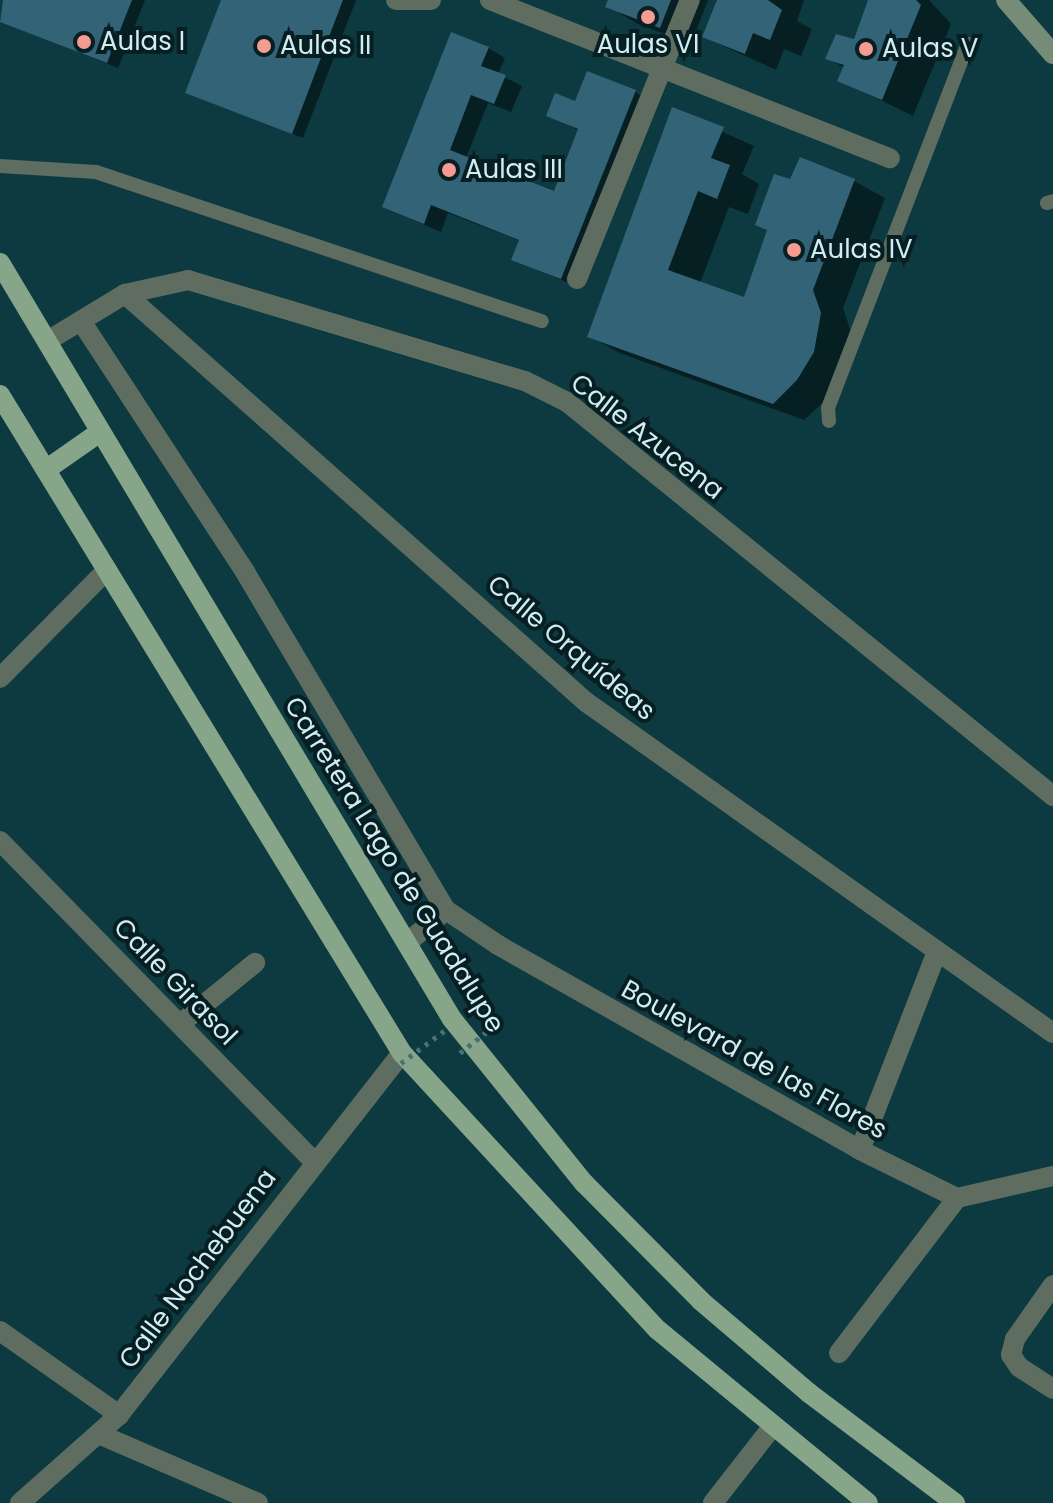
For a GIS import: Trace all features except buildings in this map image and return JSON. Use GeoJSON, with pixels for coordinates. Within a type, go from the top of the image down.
{"type":"FeatureCollection","features":[{"type":"Feature","properties":{"kind":"main road"},"geometry":{"type":"LineString","coordinates":[[1006,0],[1053,54]]}},
{"type":"Feature","properties":{"kind":"main road","name":"Carretera Lago de Guadalupe"},"geometry":{"type":"LineString","coordinates":[[0,263],[49,340],[100,432],[452,1019],[584,1183],[713,1311],[868,1440],[955,1503]]}},
{"type":"Feature","properties":{"kind":"main road"},"geometry":{"type":"LineString","coordinates":[[2,403],[47,469],[398,1061],[658,1330],[868,1503]]}},
{"type":"Feature","properties":{"kind":"main road"},"geometry":{"type":"LineString","coordinates":[[47,469],[100,432]]}},
{"type":"Feature","properties":{"kind":"street"},"geometry":{"type":"LineString","coordinates":[[396,0],[431,0]]}},
{"type":"Feature","properties":{"kind":"street"},"geometry":{"type":"LineString","coordinates":[[490,0],[890,158]]}},
{"type":"Feature","properties":{"kind":"street"},"geometry":{"type":"LineString","coordinates":[[577,279],[690,0]]}},
{"type":"Feature","properties":{"kind":"street","name":"Calle Azucena"},"geometry":{"type":"LineString","coordinates":[[49,340],[125,294],[188,280],[525,381],[567,402],[1053,796]]}},
{"type":"Feature","properties":{"kind":"street","name":"Calle Orquídeas"},"geometry":{"type":"LineString","coordinates":[[125,294],[586,702],[1053,1033]]}},
{"type":"Feature","properties":{"kind":"street"},"geometry":{"type":"LineString","coordinates":[[81,321],[245,572],[446,910],[407,943]]}},
{"type":"Feature","properties":{"kind":"street"},"geometry":{"type":"LineString","coordinates":[[0,678],[107,570]]}},
{"type":"Feature","properties":{"kind":"street","name":"Calle Girasol"},"geometry":{"type":"LineString","coordinates":[[0,841],[313,1161]]}},
{"type":"Feature","properties":{"kind":"street","name":"Boulevard de las Flores"},"geometry":{"type":"LineString","coordinates":[[446,910],[498,945],[860,1150],[957,1198]]}},
{"type":"Feature","properties":{"kind":"street"},"geometry":{"type":"LineString","coordinates":[[860,1150],[937,951]]}},
{"type":"Feature","properties":{"kind":"street"},"geometry":{"type":"LineString","coordinates":[[180,1024],[255,963]]}},
{"type":"Feature","properties":{"kind":"street","name":"Calle Nochebuena"},"geometry":{"type":"LineString","coordinates":[[20,1503],[101,1435],[119,1415],[313,1161],[398,1061]]}},
{"type":"Feature","properties":{"kind":"street"},"geometry":{"type":"LineString","coordinates":[[839,1353],[957,1198],[1053,1176]]}},
{"type":"Feature","properties":{"kind":"street"},"geometry":{"type":"LineString","coordinates":[[1053,1285],[1015,1339],[1011,1355],[1019,1367],[1053,1389]]}},
{"type":"Feature","properties":{"kind":"street"},"geometry":{"type":"LineString","coordinates":[[0,1331],[119,1415]]}},
{"type":"Feature","properties":{"kind":"street"},"geometry":{"type":"LineString","coordinates":[[713,1503],[773,1426]]}},
{"type":"Feature","properties":{"kind":"street"},"geometry":{"type":"LineString","coordinates":[[101,1435],[258,1503]]}},
{"type":"Feature","properties":{"kind":"lane"},"geometry":{"type":"LineString","coordinates":[[829,421],[828,408],[968,44]]}},
{"type":"Feature","properties":{"kind":"lane"},"geometry":{"type":"LineString","coordinates":[[0,166],[96,172],[542,321]]}},
{"type":"Feature","properties":{"kind":"path"},"geometry":{"type":"LineString","coordinates":[[460,1053],[494,1026],[465,987]]}},
{"type":"Feature","properties":{"kind":"path"},"geometry":{"type":"LineString","coordinates":[[398,1061],[444,1031]]}},
{"type":"Feature","properties":{"kind":"place","name":"Aulas VI"},"geometry":{"type":"Point","coordinates":[648,17]}},
{"type":"Feature","properties":{"kind":"place","name":"Aulas I"},"geometry":{"type":"Point","coordinates":[84,42]}},
{"type":"Feature","properties":{"kind":"place","name":"Aulas II"},"geometry":{"type":"Point","coordinates":[264,46]}},
{"type":"Feature","properties":{"kind":"place","name":"Aulas V"},"geometry":{"type":"Point","coordinates":[866,49]}},
{"type":"Feature","properties":{"kind":"place","name":"Aulas III"},"geometry":{"type":"Point","coordinates":[449,170]}},
{"type":"Feature","properties":{"kind":"place","name":"Aulas IV"},"geometry":{"type":"Point","coordinates":[794,250]}}]}
